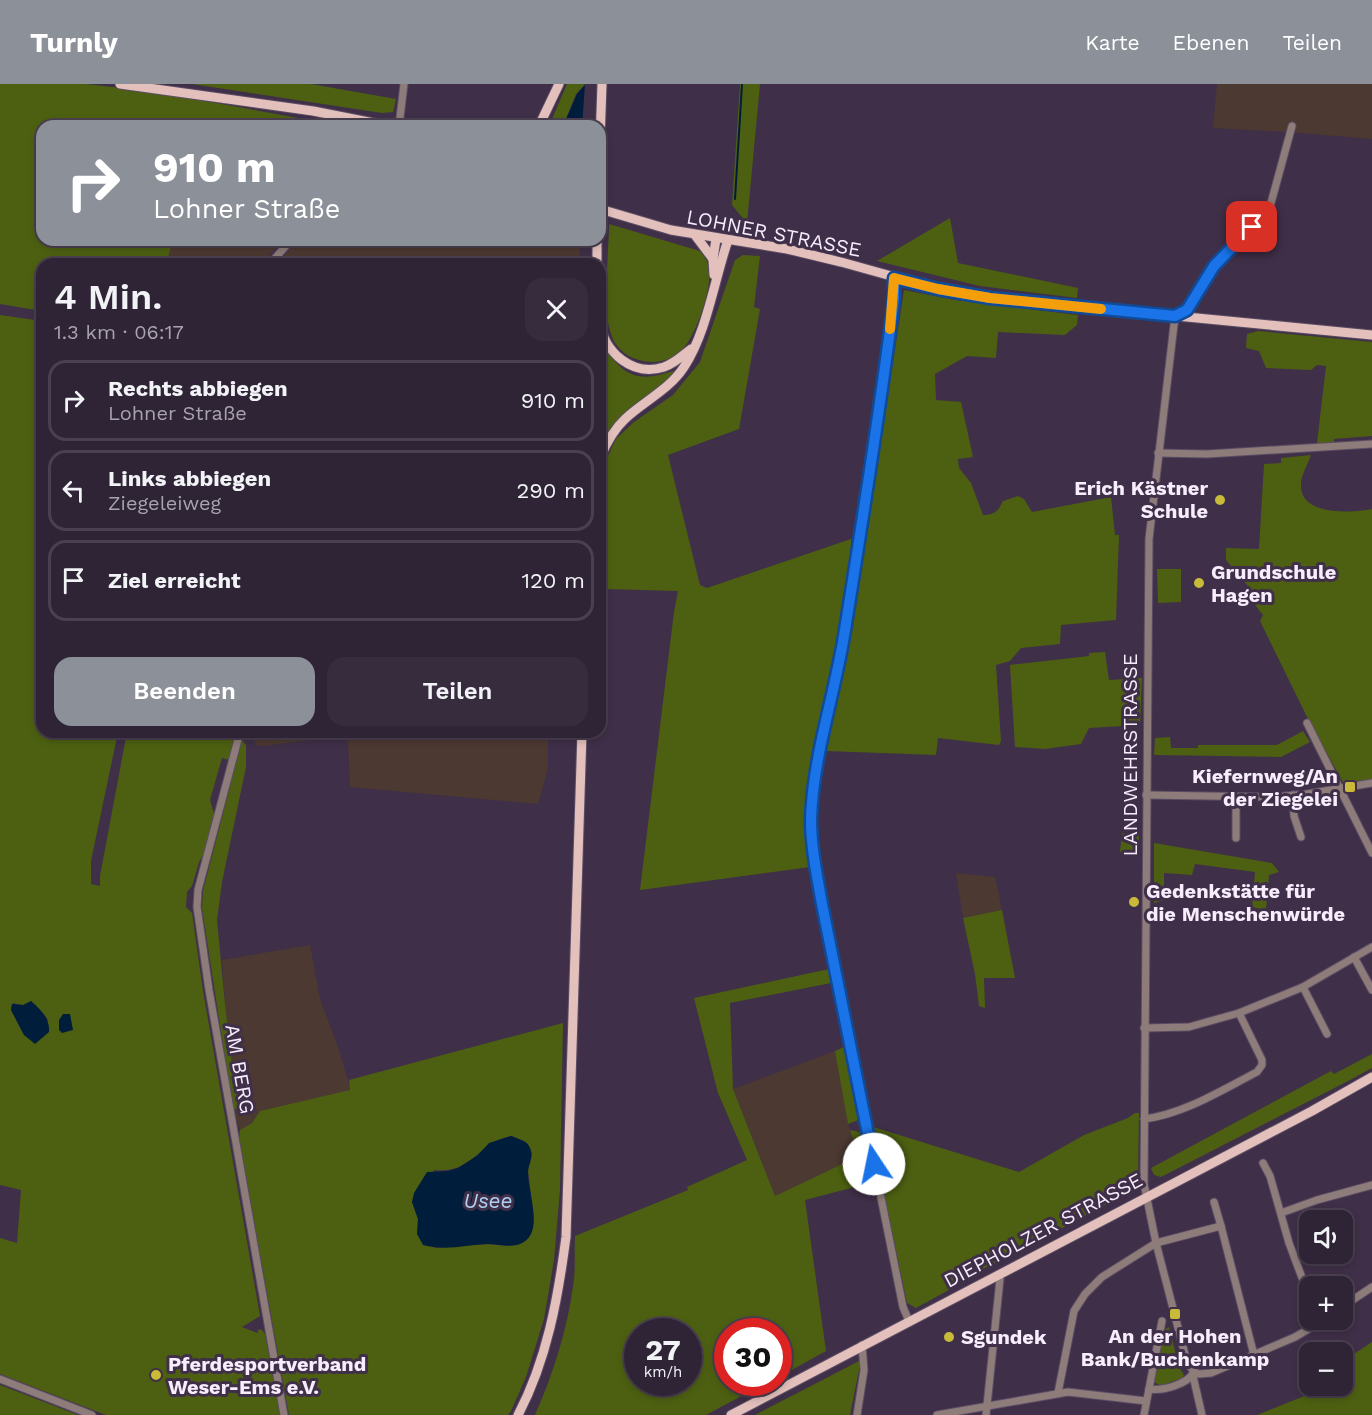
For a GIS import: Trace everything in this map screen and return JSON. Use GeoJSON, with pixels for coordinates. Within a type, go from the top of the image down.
{"type":"FeatureCollection","features":[{"type":"Feature","properties":{"kind":"main road"},"geometry":{"type":"LineString","coordinates":[[120,84],[156,87],[359,120]]}},
{"type":"Feature","properties":{"kind":"main road"},"geometry":{"type":"LineString","coordinates":[[542,120],[559,84]]}},
{"type":"Feature","properties":{"kind":"main road"},"geometry":{"type":"LineString","coordinates":[[601,120],[602,84]]}},
{"type":"Feature","properties":{"kind":"main road","name":"LOHNER STRASSE"},"geometry":{"type":"LineString","coordinates":[[606,211],[695,235],[787,249],[938,289],[990,298],[1372,335]]}},
{"type":"Feature","properties":{"kind":"main road"},"geometry":{"type":"LineString","coordinates":[[695,235],[713,259]]}},
{"type":"Feature","properties":{"kind":"main road"},"geometry":{"type":"LineString","coordinates":[[715,281],[713,259],[716,239]]}},
{"type":"Feature","properties":{"kind":"main road"},"geometry":{"type":"LineString","coordinates":[[606,445],[623,420],[675,379],[685,366],[705,318],[728,240]]}},
{"type":"Feature","properties":{"kind":"main road"},"geometry":{"type":"LineString","coordinates":[[606,340],[612,351],[623,362],[639,368],[662,368],[693,348]]}},
{"type":"Feature","properties":{"kind":"main road"},"geometry":{"type":"LineString","coordinates":[[518,1415],[552,1324],[566,1237],[582,738]]}},
{"type":"Feature","properties":{"kind":"main road","name":"DIEPHOLZER STRASSE"},"geometry":{"type":"LineString","coordinates":[[731,1415],[1372,1077]]}},
{"type":"Feature","properties":{"kind":"street"},"geometry":{"type":"LineString","coordinates":[[400,120],[404,84]]}},
{"type":"Feature","properties":{"kind":"street"},"geometry":{"type":"LineString","coordinates":[[1175,316],[1187,310],[1214,266],[1227,250],[1264,215],[1271,203],[1292,126]]}},
{"type":"Feature","properties":{"kind":"street"},"geometry":{"type":"LineString","coordinates":[[275,258],[286,246]]}},
{"type":"Feature","properties":{"kind":"street"},"geometry":{"type":"LineString","coordinates":[[894,278],[894,299],[879,411],[842,646],[814,785],[811,822],[822,904],[903,1307],[909,1321]]}},
{"type":"Feature","properties":{"kind":"street","name":"LANDWEHRSTRASSE"},"geometry":{"type":"LineString","coordinates":[[1175,316],[1149,539],[1144,1184],[1156,1243],[1187,1362],[1193,1374],[1202,1415]]}},
{"type":"Feature","properties":{"kind":"street"},"geometry":{"type":"LineString","coordinates":[[1158,453],[1207,454],[1372,444]]}},
{"type":"Feature","properties":{"kind":"street"},"geometry":{"type":"LineString","coordinates":[[1307,723],[1372,853]]}},
{"type":"Feature","properties":{"kind":"street","name":"AM BERG"},"geometry":{"type":"LineString","coordinates":[[238,738],[198,890],[197,907],[220,1056],[284,1415]]}},
{"type":"Feature","properties":{"kind":"street"},"geometry":{"type":"LineString","coordinates":[[1146,795],[1293,795],[1372,783]]}},
{"type":"Feature","properties":{"kind":"street"},"geometry":{"type":"LineString","coordinates":[[1293,795],[1294,816],[1301,837]]}},
{"type":"Feature","properties":{"kind":"street"},"geometry":{"type":"LineString","coordinates":[[1236,796],[1236,837]]}},
{"type":"Feature","properties":{"kind":"street"},"geometry":{"type":"LineString","coordinates":[[1144,1028],[1189,1027],[1239,1013],[1303,987],[1372,947]]}},
{"type":"Feature","properties":{"kind":"street"},"geometry":{"type":"LineString","coordinates":[[1354,957],[1372,990]]}},
{"type":"Feature","properties":{"kind":"street"},"geometry":{"type":"LineString","coordinates":[[1303,987],[1327,1034]]}},
{"type":"Feature","properties":{"kind":"street"},"geometry":{"type":"LineString","coordinates":[[1144,1119],[1159,1117],[1207,1098],[1260,1069],[1262,1060],[1239,1013]]}},
{"type":"Feature","properties":{"kind":"street"},"geometry":{"type":"LineString","coordinates":[[1263,1163],[1270,1176],[1302,1276]]}},
{"type":"Feature","properties":{"kind":"street"},"geometry":{"type":"LineString","coordinates":[[1281,1213],[1317,1200],[1372,1185]]}},
{"type":"Feature","properties":{"kind":"street"},"geometry":{"type":"LineString","coordinates":[[1214,1202],[1254,1355]]}},
{"type":"Feature","properties":{"kind":"street"},"geometry":{"type":"LineString","coordinates":[[1058,1392],[1074,1311],[1102,1277],[1156,1243],[1221,1226]]}},
{"type":"Feature","properties":{"kind":"street"},"geometry":{"type":"LineString","coordinates":[[986,1415],[999,1279],[997,1275]]}},
{"type":"Feature","properties":{"kind":"street"},"geometry":{"type":"LineString","coordinates":[[1353,1300],[1372,1287]]}},
{"type":"Feature","properties":{"kind":"street"},"geometry":{"type":"LineString","coordinates":[[1144,1415],[1162,1321]]}},
{"type":"Feature","properties":{"kind":"street"},"geometry":{"type":"LineString","coordinates":[[1149,1389],[1164,1389],[1193,1374],[1211,1372],[1295,1337],[1306,1330]]}},
{"type":"Feature","properties":{"kind":"street"},"geometry":{"type":"LineString","coordinates":[[857,1415],[864,1370],[862,1346]]}},
{"type":"Feature","properties":{"kind":"street"},"geometry":{"type":"LineString","coordinates":[[0,1379],[92,1415]]}},
{"type":"Feature","properties":{"kind":"street"},"geometry":{"type":"LineString","coordinates":[[937,1415],[1058,1392],[1078,1392],[1146,1401]]}},
{"type":"Feature","properties":{"kind":"shaded area"},"geometry":{"type":"Polygon","coordinates":[[[1217,84],[1372,84],[1372,139],[1213,128],[1217,84]]]}},
{"type":"Feature","properties":{"kind":"shaded area"},"geometry":{"type":"Polygon","coordinates":[[[171,246],[278,246],[267,258],[168,258],[171,246]]]}},
{"type":"Feature","properties":{"kind":"shaded area"},"geometry":{"type":"Polygon","coordinates":[[[292,246],[580,246],[579,258],[282,258],[292,246]]]}},
{"type":"Feature","properties":{"kind":"shaded area"},"geometry":{"type":"Polygon","coordinates":[[[253,738],[324,738],[264,746],[256,745],[253,738]]]}},
{"type":"Feature","properties":{"kind":"shaded area"},"geometry":{"type":"Polygon","coordinates":[[[324,738],[548,738],[548,768],[538,804],[350,787],[348,740],[324,738]]]}},
{"type":"Feature","properties":{"kind":"shaded area"},"geometry":{"type":"Polygon","coordinates":[[[956,873],[995,877],[1002,910],[963,918],[956,873]]]}},
{"type":"Feature","properties":{"kind":"shaded area"},"geometry":{"type":"Polygon","coordinates":[[[310,945],[320,999],[351,1090],[260,1111],[252,1123],[240,1130],[233,1109],[241,1109],[232,1065],[222,960],[310,945]]]}},
{"type":"Feature","properties":{"kind":"shaded area"},"geometry":{"type":"Polygon","coordinates":[[[835,1051],[848,1124],[859,1156],[775,1196],[733,1089],[835,1051]]]}},
{"type":"Feature","properties":{"kind":"green space"},"geometry":{"type":"Polygon","coordinates":[[[0,84],[86,84],[155,92],[309,120],[218,120],[208,118],[207,120],[36,120],[36,246],[171,246],[168,258],[36,258],[36,310],[0,304],[0,84]]]}},
{"type":"Feature","properties":{"kind":"green space"},"geometry":{"type":"Polygon","coordinates":[[[192,84],[311,84],[396,99],[393,112],[382,113],[192,84]]]}},
{"type":"Feature","properties":{"kind":"green space"},"geometry":{"type":"Polygon","coordinates":[[[567,84],[585,84],[576,94],[565,120],[552,120],[567,84]]]}},
{"type":"Feature","properties":{"kind":"green space"},"geometry":{"type":"Polygon","coordinates":[[[740,84],[760,84],[747,223],[732,205],[740,84]]]}},
{"type":"Feature","properties":{"kind":"green space"},"geometry":{"type":"Polygon","coordinates":[[[950,218],[958,263],[1078,288],[1077,298],[980,286],[877,261],[950,218]]]}},
{"type":"Feature","properties":{"kind":"green space"},"geometry":{"type":"Polygon","coordinates":[[[609,224],[700,251],[708,263],[710,276],[706,300],[697,325],[686,346],[670,358],[647,362],[632,358],[617,346],[612,338],[608,324],[606,296],[609,224]]]}},
{"type":"Feature","properties":{"kind":"green space"},"geometry":{"type":"Polygon","coordinates":[[[743,255],[760,256],[754,307],[760,309],[739,429],[668,455],[700,585],[707,588],[851,539],[852,546],[837,646],[807,799],[805,819],[810,867],[640,890],[678,591],[606,589],[606,460],[616,439],[634,422],[673,395],[700,362],[735,260],[743,255]]]}},
{"type":"Feature","properties":{"kind":"green space"},"geometry":{"type":"Polygon","coordinates":[[[904,290],[955,300],[1078,315],[1077,325],[1065,335],[998,332],[996,358],[967,356],[935,374],[936,400],[961,402],[973,457],[958,459],[959,468],[971,483],[983,515],[993,513],[998,510],[1003,501],[1018,496],[1024,499],[1032,512],[1111,497],[1115,535],[1119,535],[1116,620],[1061,625],[1060,644],[1021,648],[1010,661],[996,665],[1001,741],[999,745],[938,738],[936,755],[826,751],[853,627],[904,290]]]}},
{"type":"Feature","properties":{"kind":"green space"},"geometry":{"type":"Polygon","coordinates":[[[0,315],[36,320],[36,738],[117,738],[91,861],[91,884],[100,886],[126,738],[234,738],[229,760],[222,758],[210,800],[214,814],[204,854],[199,862],[192,886],[187,892],[186,907],[192,913],[203,991],[260,1316],[242,1327],[257,1333],[259,1329],[265,1334],[280,1415],[106,1415],[0,1374],[0,1238],[17,1243],[21,1190],[0,1185],[0,315]],[[14,1003],[11,1010],[24,1035],[48,1020],[41,1012],[14,1003]]]}},
{"type":"Feature","properties":{"kind":"green space"},"geometry":{"type":"Polygon","coordinates":[[[1258,331],[1372,342],[1372,436],[1334,439],[1334,444],[1317,443],[1326,366],[1317,365],[1311,370],[1266,368],[1259,351],[1246,348],[1247,334],[1258,331]]]}},
{"type":"Feature","properties":{"kind":"green space"},"geometry":{"type":"Polygon","coordinates":[[[606,349],[624,370],[633,374],[652,376],[679,369],[615,423],[606,436],[606,349]]]}},
{"type":"Feature","properties":{"kind":"green space"},"geometry":{"type":"Polygon","coordinates":[[[1311,455],[1301,482],[1303,496],[1309,503],[1329,510],[1372,509],[1372,779],[1344,784],[1309,721],[1260,621],[1263,615],[1251,600],[1248,586],[1226,560],[1226,548],[1259,549],[1264,464],[1281,463],[1281,458],[1311,455]]]}},
{"type":"Feature","properties":{"kind":"green space"},"geometry":{"type":"Polygon","coordinates":[[[1157,569],[1181,569],[1181,602],[1158,603],[1157,569]]]}},
{"type":"Feature","properties":{"kind":"green space"},"geometry":{"type":"Polygon","coordinates":[[[1105,652],[1109,680],[1142,678],[1140,725],[1089,728],[1081,744],[1045,749],[1015,747],[1010,665],[1105,652]]]}},
{"type":"Feature","properties":{"kind":"green space"},"geometry":{"type":"Polygon","coordinates":[[[1303,731],[1310,742],[1281,757],[1154,755],[1155,738],[1170,737],[1171,748],[1198,748],[1198,745],[1277,745],[1303,731]]]}},
{"type":"Feature","properties":{"kind":"green space"},"geometry":{"type":"Polygon","coordinates":[[[242,740],[246,745],[246,767],[222,882],[217,920],[232,1065],[241,1109],[233,1109],[202,908],[203,891],[242,740]]]}},
{"type":"Feature","properties":{"kind":"green space"},"geometry":{"type":"Polygon","coordinates":[[[1122,833],[1139,836],[1139,853],[1120,852],[1122,833]]]}},
{"type":"Feature","properties":{"kind":"green space"},"geometry":{"type":"Polygon","coordinates":[[[1154,843],[1272,863],[1279,872],[1269,875],[1266,910],[1252,907],[1255,872],[1195,864],[1192,875],[1164,873],[1164,900],[1154,903],[1154,843]]]}},
{"type":"Feature","properties":{"kind":"green space"},"geometry":{"type":"Polygon","coordinates":[[[1002,910],[1015,978],[984,978],[985,1008],[979,1006],[963,918],[1002,910]]]}},
{"type":"Feature","properties":{"kind":"green space"},"geometry":{"type":"Polygon","coordinates":[[[829,969],[831,983],[730,1003],[733,1089],[775,1196],[859,1156],[850,1130],[864,1133],[874,1182],[805,1200],[826,1351],[792,1370],[792,1318],[714,1318],[714,1396],[742,1396],[706,1415],[535,1415],[548,1384],[567,1319],[574,1280],[575,1236],[688,1190],[687,1187],[747,1160],[718,1093],[694,998],[829,969]]]}},
{"type":"Feature","properties":{"kind":"green space"},"geometry":{"type":"Polygon","coordinates":[[[563,1023],[560,1189],[554,1260],[544,1319],[526,1377],[508,1415],[289,1415],[239,1137],[240,1130],[252,1123],[260,1111],[350,1090],[349,1080],[563,1023]],[[512,1136],[500,1139],[490,1144],[467,1163],[448,1170],[434,1170],[412,1202],[418,1219],[417,1234],[435,1248],[486,1244],[509,1246],[531,1196],[528,1169],[532,1155],[526,1142],[512,1136]]]}},
{"type":"Feature","properties":{"kind":"green space"},"geometry":{"type":"Polygon","coordinates":[[[844,1047],[847,1049],[861,1119],[848,1124],[835,1051],[844,1047]]]}},
{"type":"Feature","properties":{"kind":"green space"},"geometry":{"type":"Polygon","coordinates":[[[1372,1054],[1372,1068],[1161,1177],[1154,1175],[1151,1168],[1331,1071],[1334,1074],[1372,1054]]]}},
{"type":"Feature","properties":{"kind":"green space"},"geometry":{"type":"Polygon","coordinates":[[[1139,1113],[1138,1178],[1133,1190],[1005,1259],[971,1274],[956,1286],[916,1308],[907,1303],[870,1126],[1019,1172],[1084,1135],[1128,1118],[1139,1113]]]}},
{"type":"Feature","properties":{"kind":"green space"},"geometry":{"type":"Polygon","coordinates":[[[1169,1327],[1179,1367],[1184,1375],[1182,1378],[1161,1386],[1154,1382],[1163,1330],[1169,1327]]]}},
{"type":"Feature","properties":{"kind":"green space"},"geometry":{"type":"Polygon","coordinates":[[[1372,1342],[1372,1415],[1257,1415],[1304,1396],[1353,1396],[1353,1355],[1372,1342]]]}},
{"type":"Feature","properties":{"kind":"green space"},"geometry":{"type":"Polygon","coordinates":[[[861,1360],[850,1415],[755,1415],[861,1360]]]}},
{"type":"Feature","properties":{"kind":"green space"},"geometry":{"type":"Polygon","coordinates":[[[0,1385],[78,1415],[0,1415],[0,1385]]]}},
{"type":"Feature","properties":{"kind":"water"},"geometry":{"type":"Polygon","coordinates":[[[585,85],[582,120],[566,120],[577,94],[585,85]]]}},
{"type":"Feature","properties":{"kind":"water"},"geometry":{"type":"Polygon","coordinates":[[[31,1001],[44,1015],[49,1027],[49,1032],[35,1044],[24,1035],[11,1010],[12,1004],[23,1005],[31,1001]]]}},
{"type":"Feature","properties":{"kind":"water"},"geometry":{"type":"Polygon","coordinates":[[[63,1014],[70,1014],[73,1030],[62,1033],[59,1030],[59,1020],[63,1014]]]}},
{"type":"Feature","properties":{"kind":"water","name":"Usee"},"geometry":{"type":"Polygon","coordinates":[[[511,1136],[525,1142],[531,1151],[528,1179],[534,1219],[530,1236],[524,1242],[511,1246],[488,1244],[447,1248],[423,1245],[417,1234],[418,1219],[412,1202],[414,1193],[427,1172],[458,1168],[478,1155],[489,1143],[511,1136]]]}},
{"type":"Feature","properties":{"kind":"waterway"},"geometry":{"type":"LineString","coordinates":[[735,199],[742,84]]}},
{"type":"Feature","properties":{"kind":"slow traffic"},"geometry":{"type":"LineString","coordinates":[[890,329],[894,278],[990,298],[1101,309]]}},
{"type":"Feature","properties":{"kind":"place","name":"Erich Kästner Schule"},"geometry":{"type":"Point","coordinates":[1220,500]}},
{"type":"Feature","properties":{"kind":"place","name":"Grundschule Hagen"},"geometry":{"type":"Point","coordinates":[1199,583]}},
{"type":"Feature","properties":{"kind":"place","name":"Kiefernweg/An der Ziegelei"},"geometry":{"type":"Point","coordinates":[1350,787]}},
{"type":"Feature","properties":{"kind":"place","name":"Gedenkstätte für die Menschenwürde"},"geometry":{"type":"Point","coordinates":[1134,902]}},
{"type":"Feature","properties":{"kind":"place","name":"An der Hohen Bank/Buchenkamp"},"geometry":{"type":"Point","coordinates":[1175,1314]}},
{"type":"Feature","properties":{"kind":"place","name":"Sgundek"},"geometry":{"type":"Point","coordinates":[949,1337]}},
{"type":"Feature","properties":{"kind":"place","name":"Pferdesportverband Weser-Ems e.V."},"geometry":{"type":"Point","coordinates":[156,1375]}},
{"type":"Feature","properties":{"kind":"route"},"geometry":{"type":"LineString","coordinates":[[874,1164],[822,904],[811,822],[814,785],[842,646],[876,432],[894,299],[894,278],[990,298],[1175,316],[1187,310],[1214,266],[1227,250],[1252,227]]}}]}
